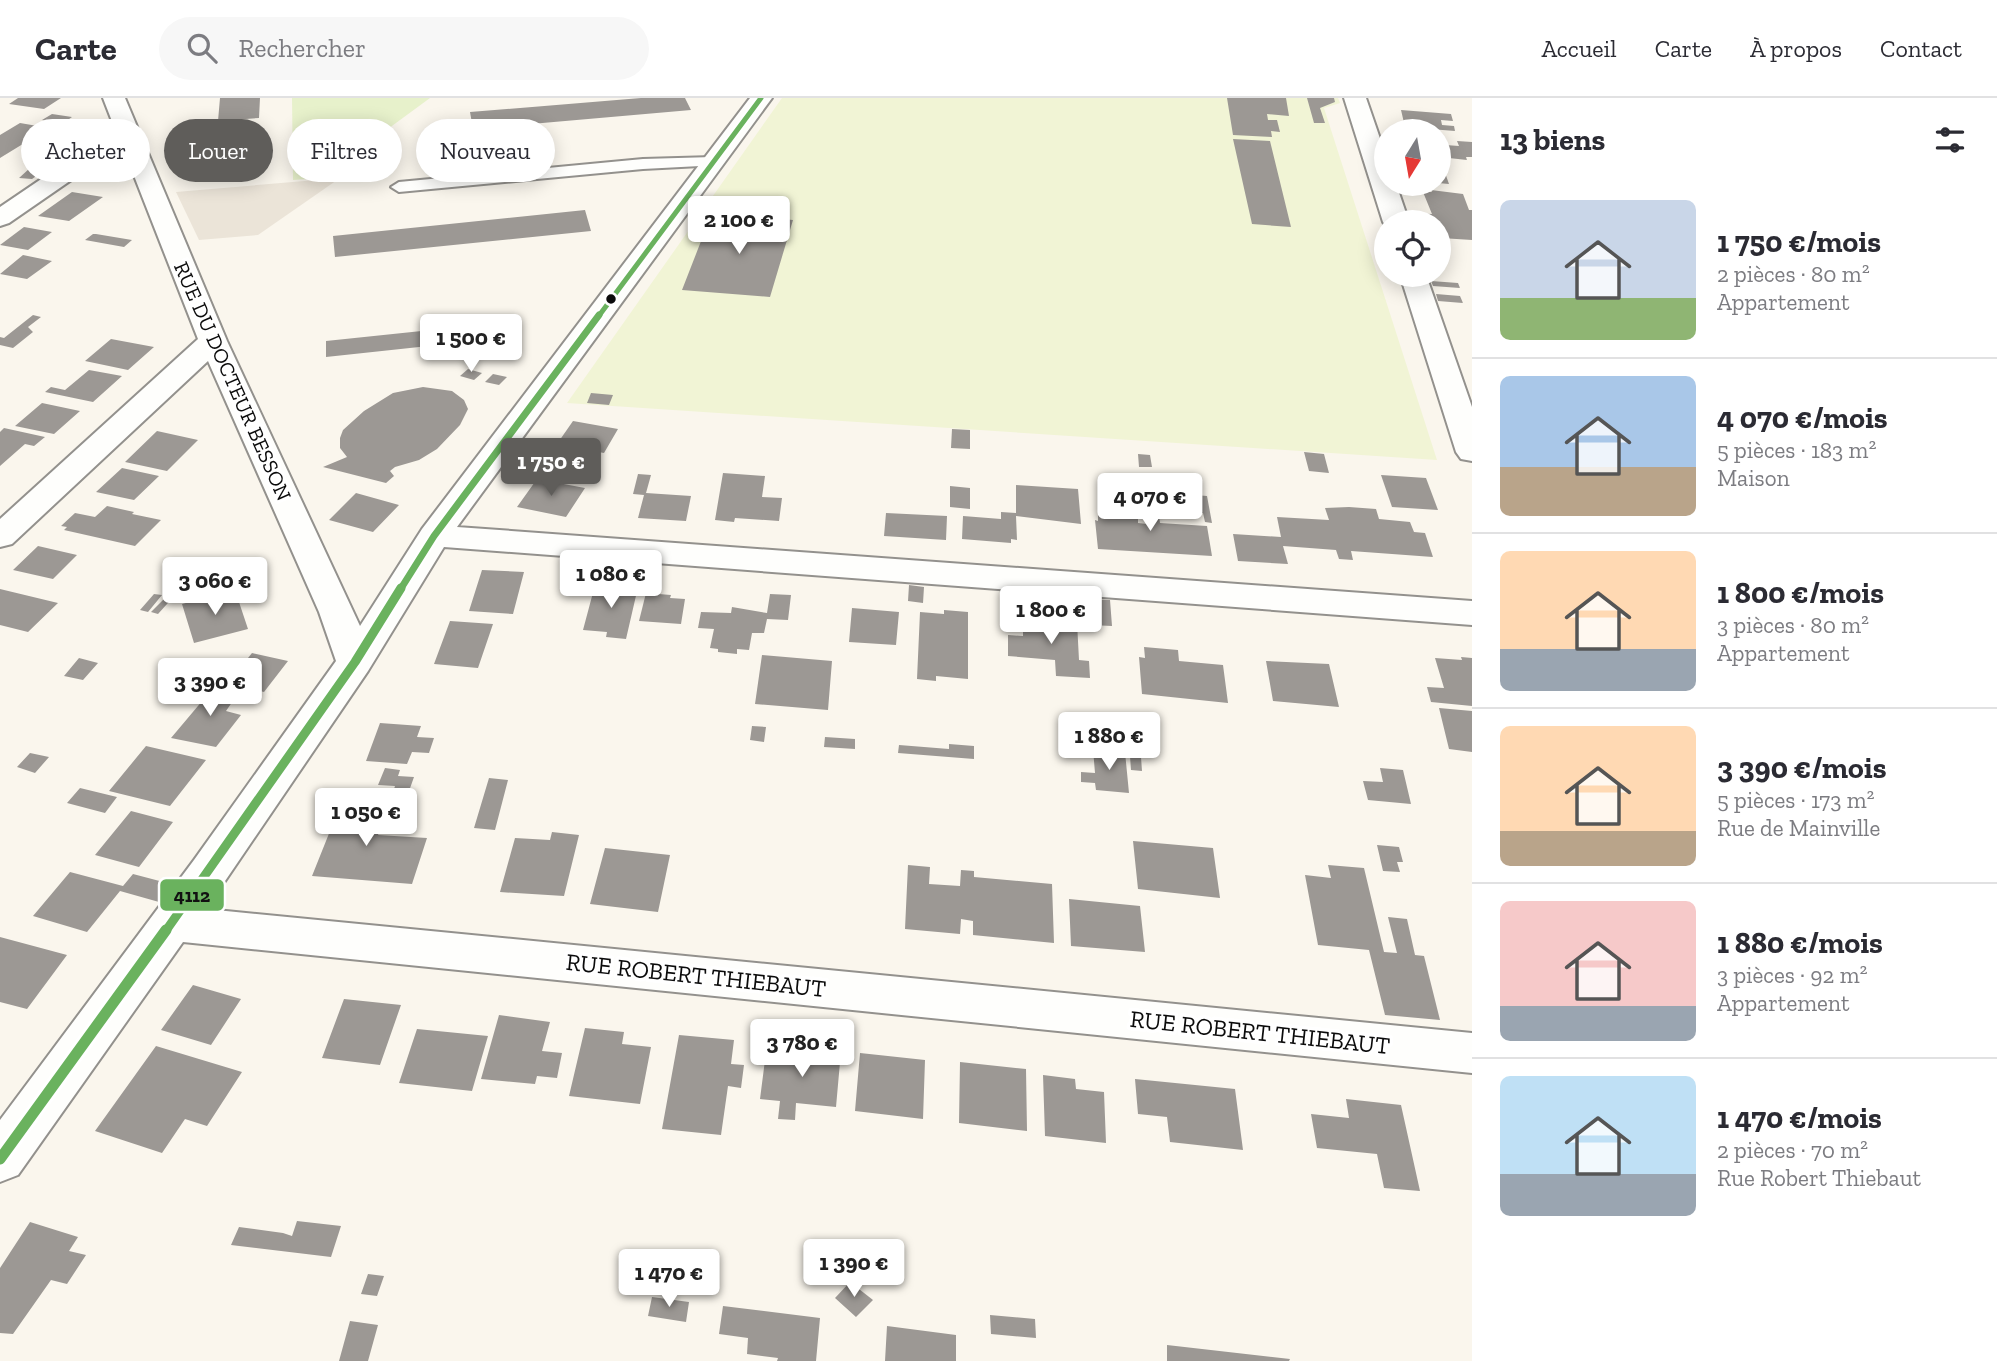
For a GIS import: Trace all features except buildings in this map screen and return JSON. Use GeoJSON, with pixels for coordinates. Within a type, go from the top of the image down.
{"type":"FeatureCollection","features":[{"type":"Feature","properties":{"kind":"street","name":"RUE DU DOCTEUR BESSON"},"geometry":{"type":"LineString","coordinates":[[114,98],[122,119]]}},
{"type":"Feature","properties":{"kind":"street"},"geometry":{"type":"LineString","coordinates":[[0,1159],[355,662],[434,536],[761,98]]}},
{"type":"Feature","properties":{"kind":"street"},"geometry":{"type":"LineString","coordinates":[[1355,98],[1392,210]]}},
{"type":"Feature","properties":{"kind":"street"},"geometry":{"type":"LineString","coordinates":[[0,218],[53,182]]}},
{"type":"Feature","properties":{"kind":"street","name":"RUE DU DOCTEUR BESSON"},"geometry":{"type":"LineString","coordinates":[[148,182],[213,341],[337,612],[355,662]]}},
{"type":"Feature","properties":{"kind":"street"},"geometry":{"type":"LineString","coordinates":[[1417,287],[1472,452]]}},
{"type":"Feature","properties":{"kind":"street"},"geometry":{"type":"LineString","coordinates":[[0,537],[213,341]]}},
{"type":"Feature","properties":{"kind":"street"},"geometry":{"type":"LineString","coordinates":[[434,536],[1472,612]]}},
{"type":"Feature","properties":{"kind":"street","name":"RUE ROBERT THIEBAUT"},"geometry":{"type":"LineString","coordinates":[[171,923],[1472,1053]]}},
{"type":"Feature","properties":{"kind":"lane"},"geometry":{"type":"LineString","coordinates":[[398,187],[643,164],[713,162]]}},
{"type":"Feature","properties":{"kind":"green space"},"geometry":{"type":"Polygon","coordinates":[[[292,98],[430,98],[401,119],[292,119],[292,98]]]}},
{"type":"Feature","properties":{"kind":"green space"},"geometry":{"type":"Polygon","coordinates":[[[782,98],[1338,98],[1340,103],[1324,108],[1374,264],[1374,287],[1381,287],[1437,460],[567,403],[782,98]]]}},
{"type":"Feature","properties":{"kind":"shaded area"},"geometry":{"type":"Polygon","coordinates":[[[293,182],[334,182],[258,235],[199,240],[176,192],[293,182]]]}},
{"type":"Feature","properties":{"kind":"transit line","name":"4112"},"geometry":{"type":"LineString","coordinates":[[0,1159],[209,872],[355,662],[434,536],[761,98]]}}]}
